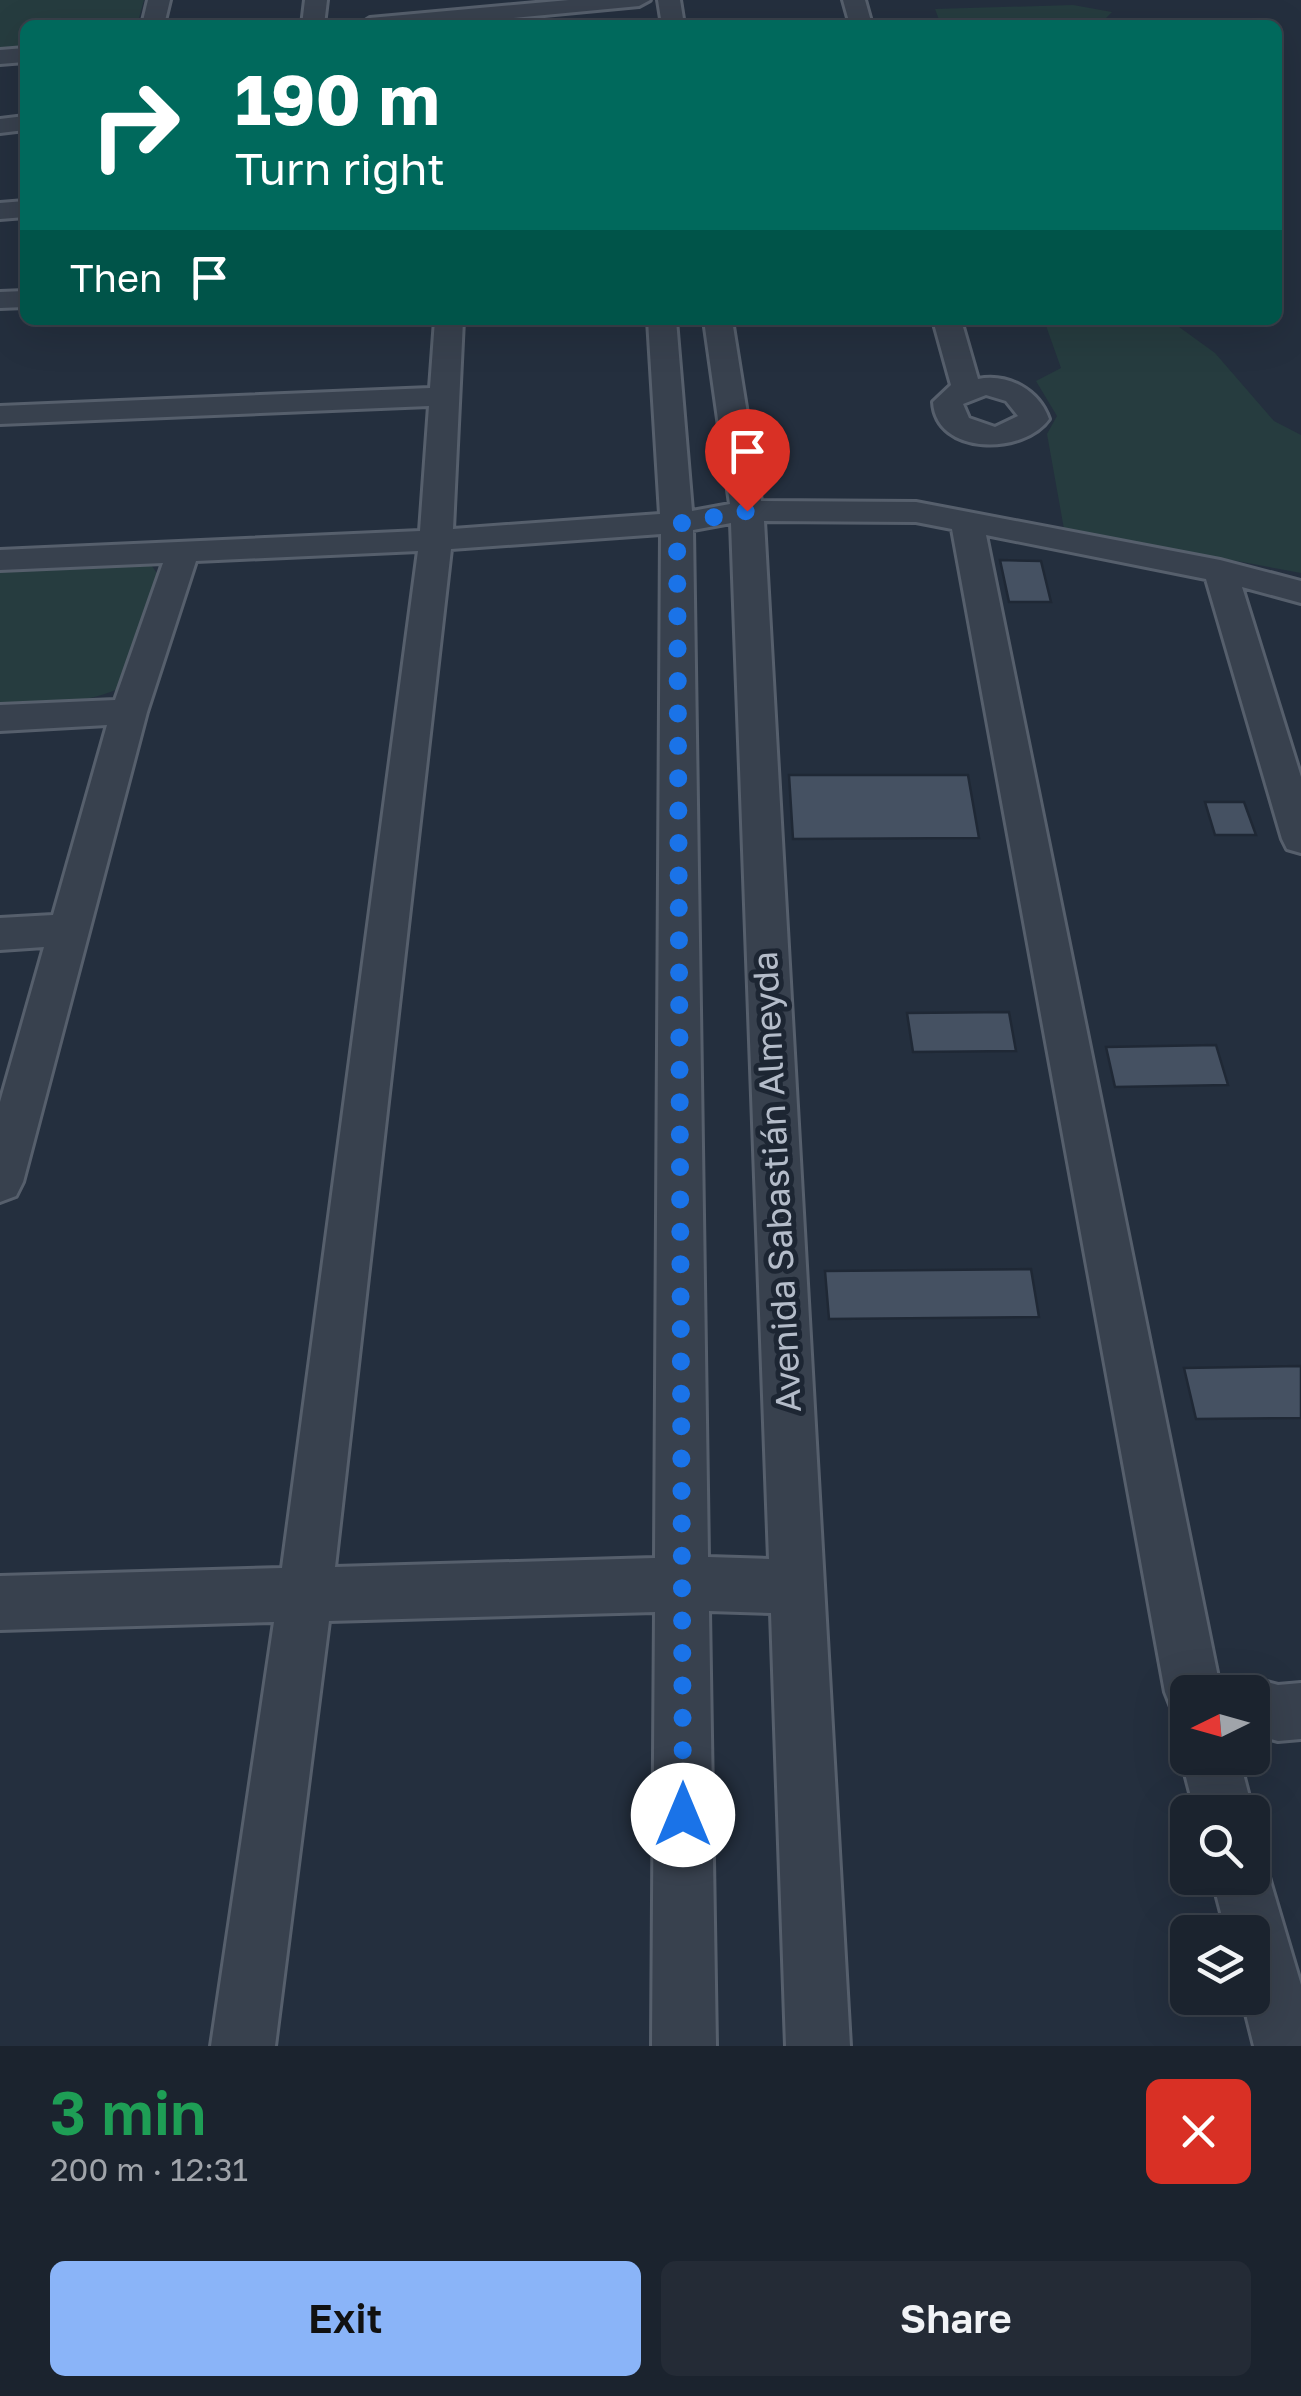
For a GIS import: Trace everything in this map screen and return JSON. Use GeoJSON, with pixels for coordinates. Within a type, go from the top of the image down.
{"type":"FeatureCollection","features":[{"type":"Feature","properties":{"kind":"street"},"geometry":{"type":"LineString","coordinates":[[412,20],[639,0]]}},
{"type":"Feature","properties":{"kind":"street"},"geometry":{"type":"LineString","coordinates":[[243,2046],[305,1596],[436,540],[449,325]]}},
{"type":"Feature","properties":{"kind":"street"},"geometry":{"type":"LineString","coordinates":[[662,325],[677,524],[684,2046]]}},
{"type":"Feature","properties":{"kind":"street","name":"Avenida Sabastián Almeyda"},"geometry":{"type":"LineString","coordinates":[[719,325],[747,511],[818,2046]]}},
{"type":"Feature","properties":{"kind":"street"},"geometry":{"type":"LineString","coordinates":[[948,325],[966,388]]}},
{"type":"Feature","properties":{"kind":"street"},"geometry":{"type":"LineString","coordinates":[[0,415],[444,396]]}},
{"type":"Feature","properties":{"kind":"street"},"geometry":{"type":"LineString","coordinates":[[0,560],[436,540],[677,524],[747,511],[916,512],[1220,571],[1301,592]]}},
{"type":"Feature","properties":{"kind":"street"},"geometry":{"type":"LineString","coordinates":[[967,522],[1196,1675]]}},
{"type":"Feature","properties":{"kind":"street"},"geometry":{"type":"LineString","coordinates":[[0,1182],[130,712],[184,552]]}},
{"type":"Feature","properties":{"kind":"street"},"geometry":{"type":"LineString","coordinates":[[1220,571],[1301,839]]}},
{"type":"Feature","properties":{"kind":"street"},"geometry":{"type":"LineString","coordinates":[[0,718],[130,712]]}},
{"type":"Feature","properties":{"kind":"street"},"geometry":{"type":"LineString","coordinates":[[0,934],[70,930]]}},
{"type":"Feature","properties":{"kind":"street"},"geometry":{"type":"LineString","coordinates":[[0,1603],[683,1584],[794,1586]]}},
{"type":"Feature","properties":{"kind":"street"},"geometry":{"type":"LineString","coordinates":[[1270,1711],[1301,1711]]}},
{"type":"Feature","properties":{"kind":"street"},"geometry":{"type":"LineString","coordinates":[[1246,1895],[1286,2046]]}},
{"type":"Feature","properties":{"kind":"green space"},"geometry":{"type":"Polygon","coordinates":[[[0,0],[144,0],[138,20],[20,20],[20,50],[0,52],[0,0]]]}},
{"type":"Feature","properties":{"kind":"green space"},"geometry":{"type":"Polygon","coordinates":[[[1073,5],[1112,12],[1104,20],[939,20],[935,9],[1073,5]]]}},
{"type":"Feature","properties":{"kind":"green space"},"geometry":{"type":"Polygon","coordinates":[[[1046,325],[1176,325],[1215,353],[1274,421],[1301,435],[1301,573],[1064,529],[1047,434],[1057,416],[1036,381],[1061,368],[1046,325]]]}},
{"type":"Feature","properties":{"kind":"green space"},"geometry":{"type":"Polygon","coordinates":[[[139,563],[152,566],[162,581],[127,685],[81,700],[0,707],[0,568],[139,563]]]}},
{"type":"Feature","properties":{"kind":"building"},"geometry":{"type":"Polygon","coordinates":[[[1000,560],[1041,561],[1051,602],[1009,602],[1000,560]]]}},
{"type":"Feature","properties":{"kind":"building"},"geometry":{"type":"Polygon","coordinates":[[[789,775],[968,775],[979,838],[793,839],[789,775]]]}},
{"type":"Feature","properties":{"kind":"building"},"geometry":{"type":"Polygon","coordinates":[[[1205,802],[1244,802],[1256,835],[1215,835],[1205,802]]]}},
{"type":"Feature","properties":{"kind":"building"},"geometry":{"type":"Polygon","coordinates":[[[1009,1012],[1016,1051],[913,1052],[907,1013],[1009,1012]]]}},
{"type":"Feature","properties":{"kind":"building"},"geometry":{"type":"Polygon","coordinates":[[[1216,1045],[1228,1085],[1115,1087],[1106,1047],[1216,1045]]]}},
{"type":"Feature","properties":{"kind":"building"},"geometry":{"type":"Polygon","coordinates":[[[1031,1269],[1039,1317],[829,1319],[825,1271],[1031,1269]]]}},
{"type":"Feature","properties":{"kind":"building"},"geometry":{"type":"Polygon","coordinates":[[[1301,1366],[1301,1418],[1196,1419],[1184,1368],[1301,1366]]]}},
{"type":"Feature","properties":{"kind":"route"},"geometry":{"type":"LineString","coordinates":[[683,1815],[677,524],[747,511]]}}]}
